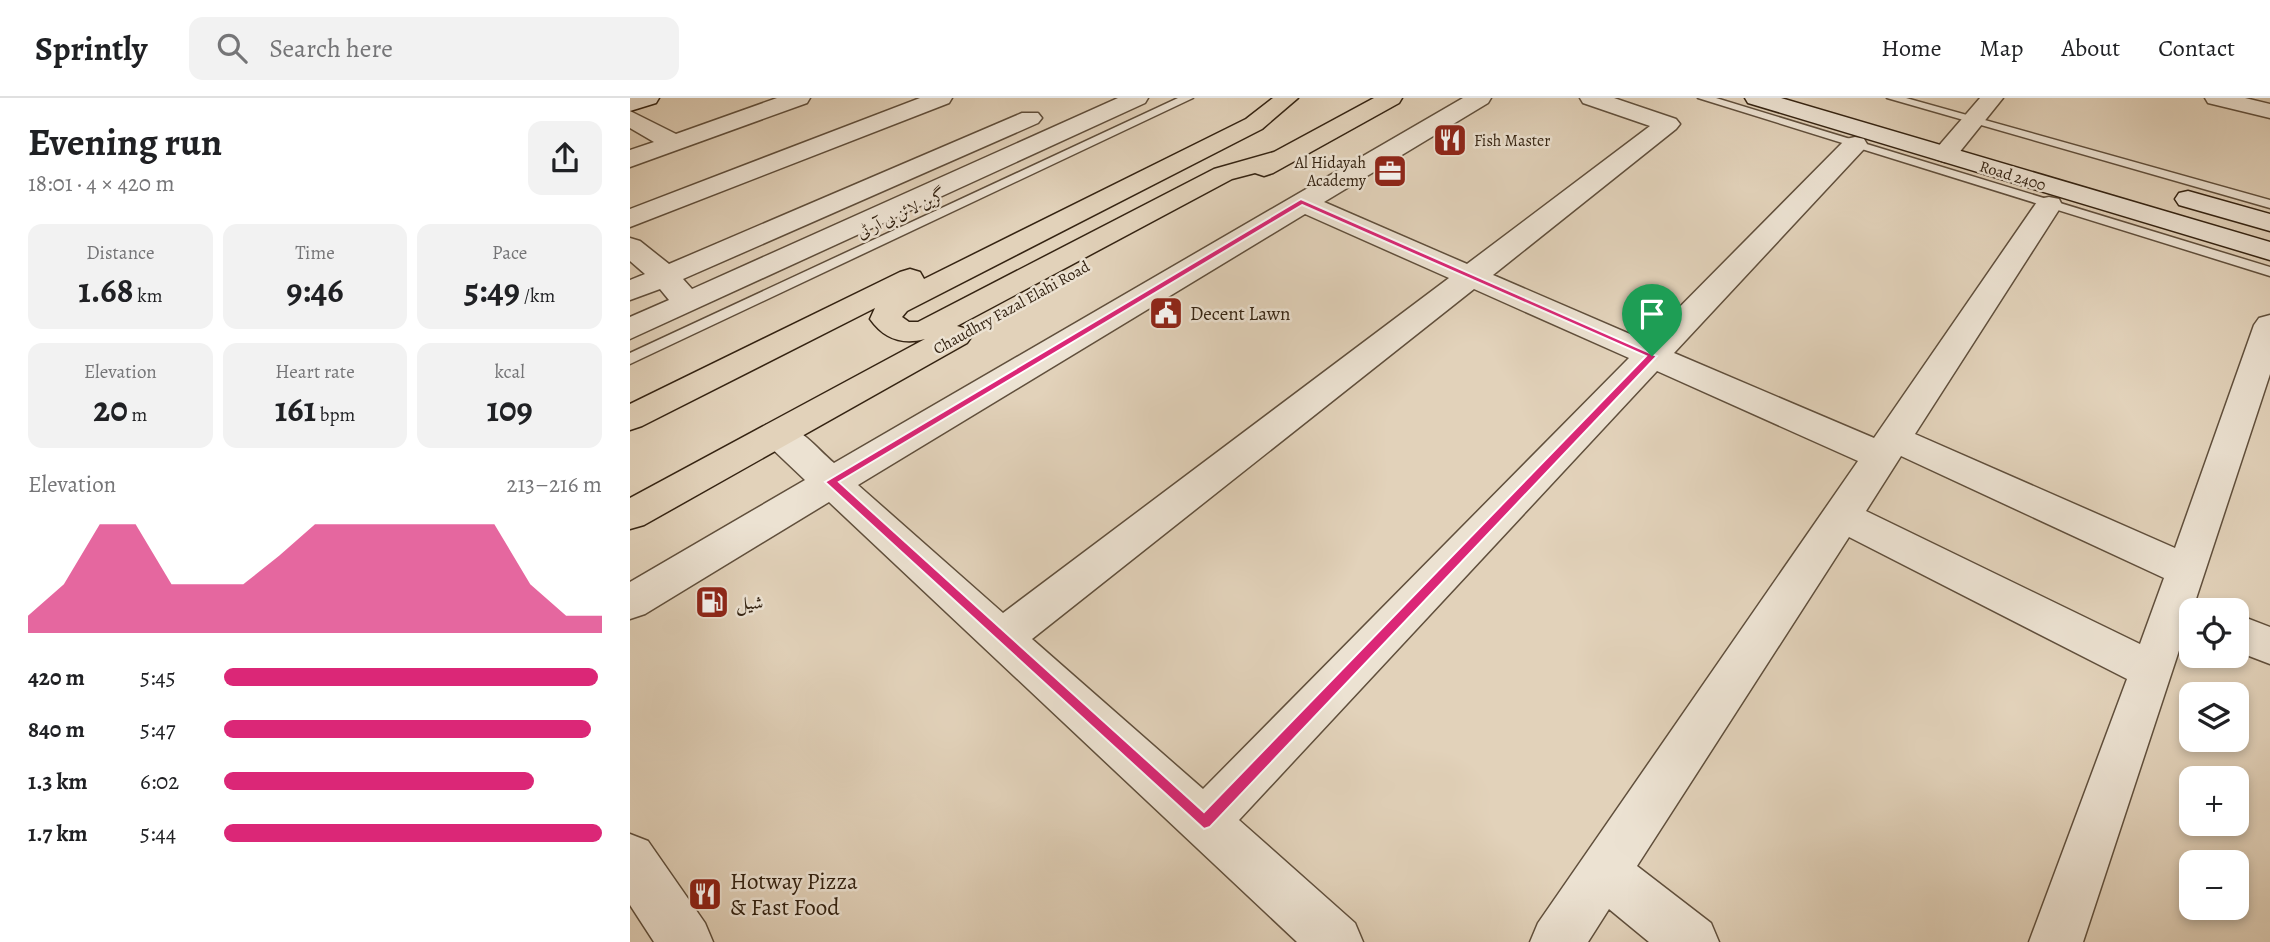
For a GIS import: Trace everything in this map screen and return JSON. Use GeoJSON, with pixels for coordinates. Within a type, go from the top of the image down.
{"type":"FeatureCollection","features":[{"type":"Feature","properties":{"kind":"main road"},"geometry":{"type":"LineString","coordinates":[[630,418],[1272,98]]}},
{"type":"Feature","properties":{"kind":"main road"},"geometry":{"type":"LineString","coordinates":[[1285,157],[1223,174],[928,329],[910,334],[891,326],[886,319],[886,314],[896,305],[1254,124],[1286,98]]}},
{"type":"Feature","properties":{"kind":"main road","name":"Chaudhry Fazal Elahi Road"},"geometry":{"type":"LineString","coordinates":[[630,515],[1391,98]]}},
{"type":"Feature","properties":{"kind":"street"},"geometry":{"type":"LineString","coordinates":[[630,104],[648,98]]}},
{"type":"Feature","properties":{"kind":"street"},"geometry":{"type":"LineString","coordinates":[[630,159],[799,98]]}},
{"type":"Feature","properties":{"kind":"street"},"geometry":{"type":"LineString","coordinates":[[630,219],[941,98]]}},
{"type":"Feature","properties":{"kind":"street"},"geometry":{"type":"LineString","coordinates":[[630,602],[1480,98]]}},
{"type":"Feature","properties":{"kind":"street"},"geometry":{"type":"LineString","coordinates":[[1002,638],[1668,124],[1591,98]]}},
{"type":"Feature","properties":{"kind":"street","name":"Road 2400"},"geometry":{"type":"LineString","coordinates":[[1756,98],[2270,251]]}},
{"type":"Feature","properties":{"kind":"street","name":"Road 2400"},"geometry":{"type":"LineString","coordinates":[[1836,98],[1968,127],[2270,223]]}},
{"type":"Feature","properties":{"kind":"street"},"geometry":{"type":"LineString","coordinates":[[1945,154],[1992,98]]}},
{"type":"Feature","properties":{"kind":"street"},"geometry":{"type":"LineString","coordinates":[[2216,98],[2270,111]]}},
{"type":"Feature","properties":{"kind":"street"},"geometry":{"type":"LineString","coordinates":[[630,329],[1127,100]]}},
{"type":"Feature","properties":{"kind":"street"},"geometry":{"type":"LineString","coordinates":[[630,291],[1064,104]]}},
{"type":"Feature","properties":{"kind":"street"},"geometry":{"type":"LineString","coordinates":[[630,118],[674,143]]}},
{"type":"Feature","properties":{"kind":"street"},"geometry":{"type":"LineString","coordinates":[[1204,822],[1855,144]]}},
{"type":"Feature","properties":{"kind":"street"},"geometry":{"type":"LineString","coordinates":[[1301,202],[1652,356],[1887,447],[2185,596]]}},
{"type":"Feature","properties":{"kind":"street"},"geometry":{"type":"LineString","coordinates":[[1557,942],[2049,205]]}},
{"type":"Feature","properties":{"kind":"street"},"geometry":{"type":"LineString","coordinates":[[630,247],[666,276],[687,303]]}},
{"type":"Feature","properties":{"kind":"street"},"geometry":{"type":"LineString","coordinates":[[2056,942],[2152,671],[2185,596],[2270,325]]}},
{"type":"Feature","properties":{"kind":"street"},"geometry":{"type":"LineString","coordinates":[[778,434],[1336,942]]}},
{"type":"Feature","properties":{"kind":"street"},"geometry":{"type":"LineString","coordinates":[[1841,516],[2152,671]]}},
{"type":"Feature","properties":{"kind":"street"},"geometry":{"type":"LineString","coordinates":[[2249,637],[2270,646]]}},
{"type":"Feature","properties":{"kind":"street"},"geometry":{"type":"LineString","coordinates":[[630,859],[686,942]]}},
{"type":"Feature","properties":{"kind":"street"},"geometry":{"type":"LineString","coordinates":[[1604,872],[1692,942]]}},
{"type":"Feature","properties":{"kind":"lane","name":"گرین لائن بی آر ٹی"},"geometry":{"type":"LineString","coordinates":[[630,359],[1187,98]]}},
{"type":"Feature","properties":{"kind":"lane"},"geometry":{"type":"LineString","coordinates":[[1704,98],[2270,272]]}},
{"type":"Feature","properties":{"kind":"lane"},"geometry":{"type":"LineString","coordinates":[[1893,98],[1968,127],[2270,204]]}},
{"type":"Feature","properties":{"kind":"place","name":"Fish Master"},"geometry":{"type":"Point","coordinates":[1450,140]}},
{"type":"Feature","properties":{"kind":"place","name":"Al Hidayah Academy"},"geometry":{"type":"Point","coordinates":[1390,171]}},
{"type":"Feature","properties":{"kind":"place","name":"Decent Lawn"},"geometry":{"type":"Point","coordinates":[1166,313]}},
{"type":"Feature","properties":{"kind":"place","name":"شیل"},"geometry":{"type":"Point","coordinates":[712,602]}},
{"type":"Feature","properties":{"kind":"place","name":"Hotway Pizza & Fast Food"},"geometry":{"type":"Point","coordinates":[705,894]}},
{"type":"Feature","properties":{"kind":"route"},"geometry":{"type":"LineString","coordinates":[[1301,202],[1652,356],[1204,822],[831,482],[1301,202]]}}]}
